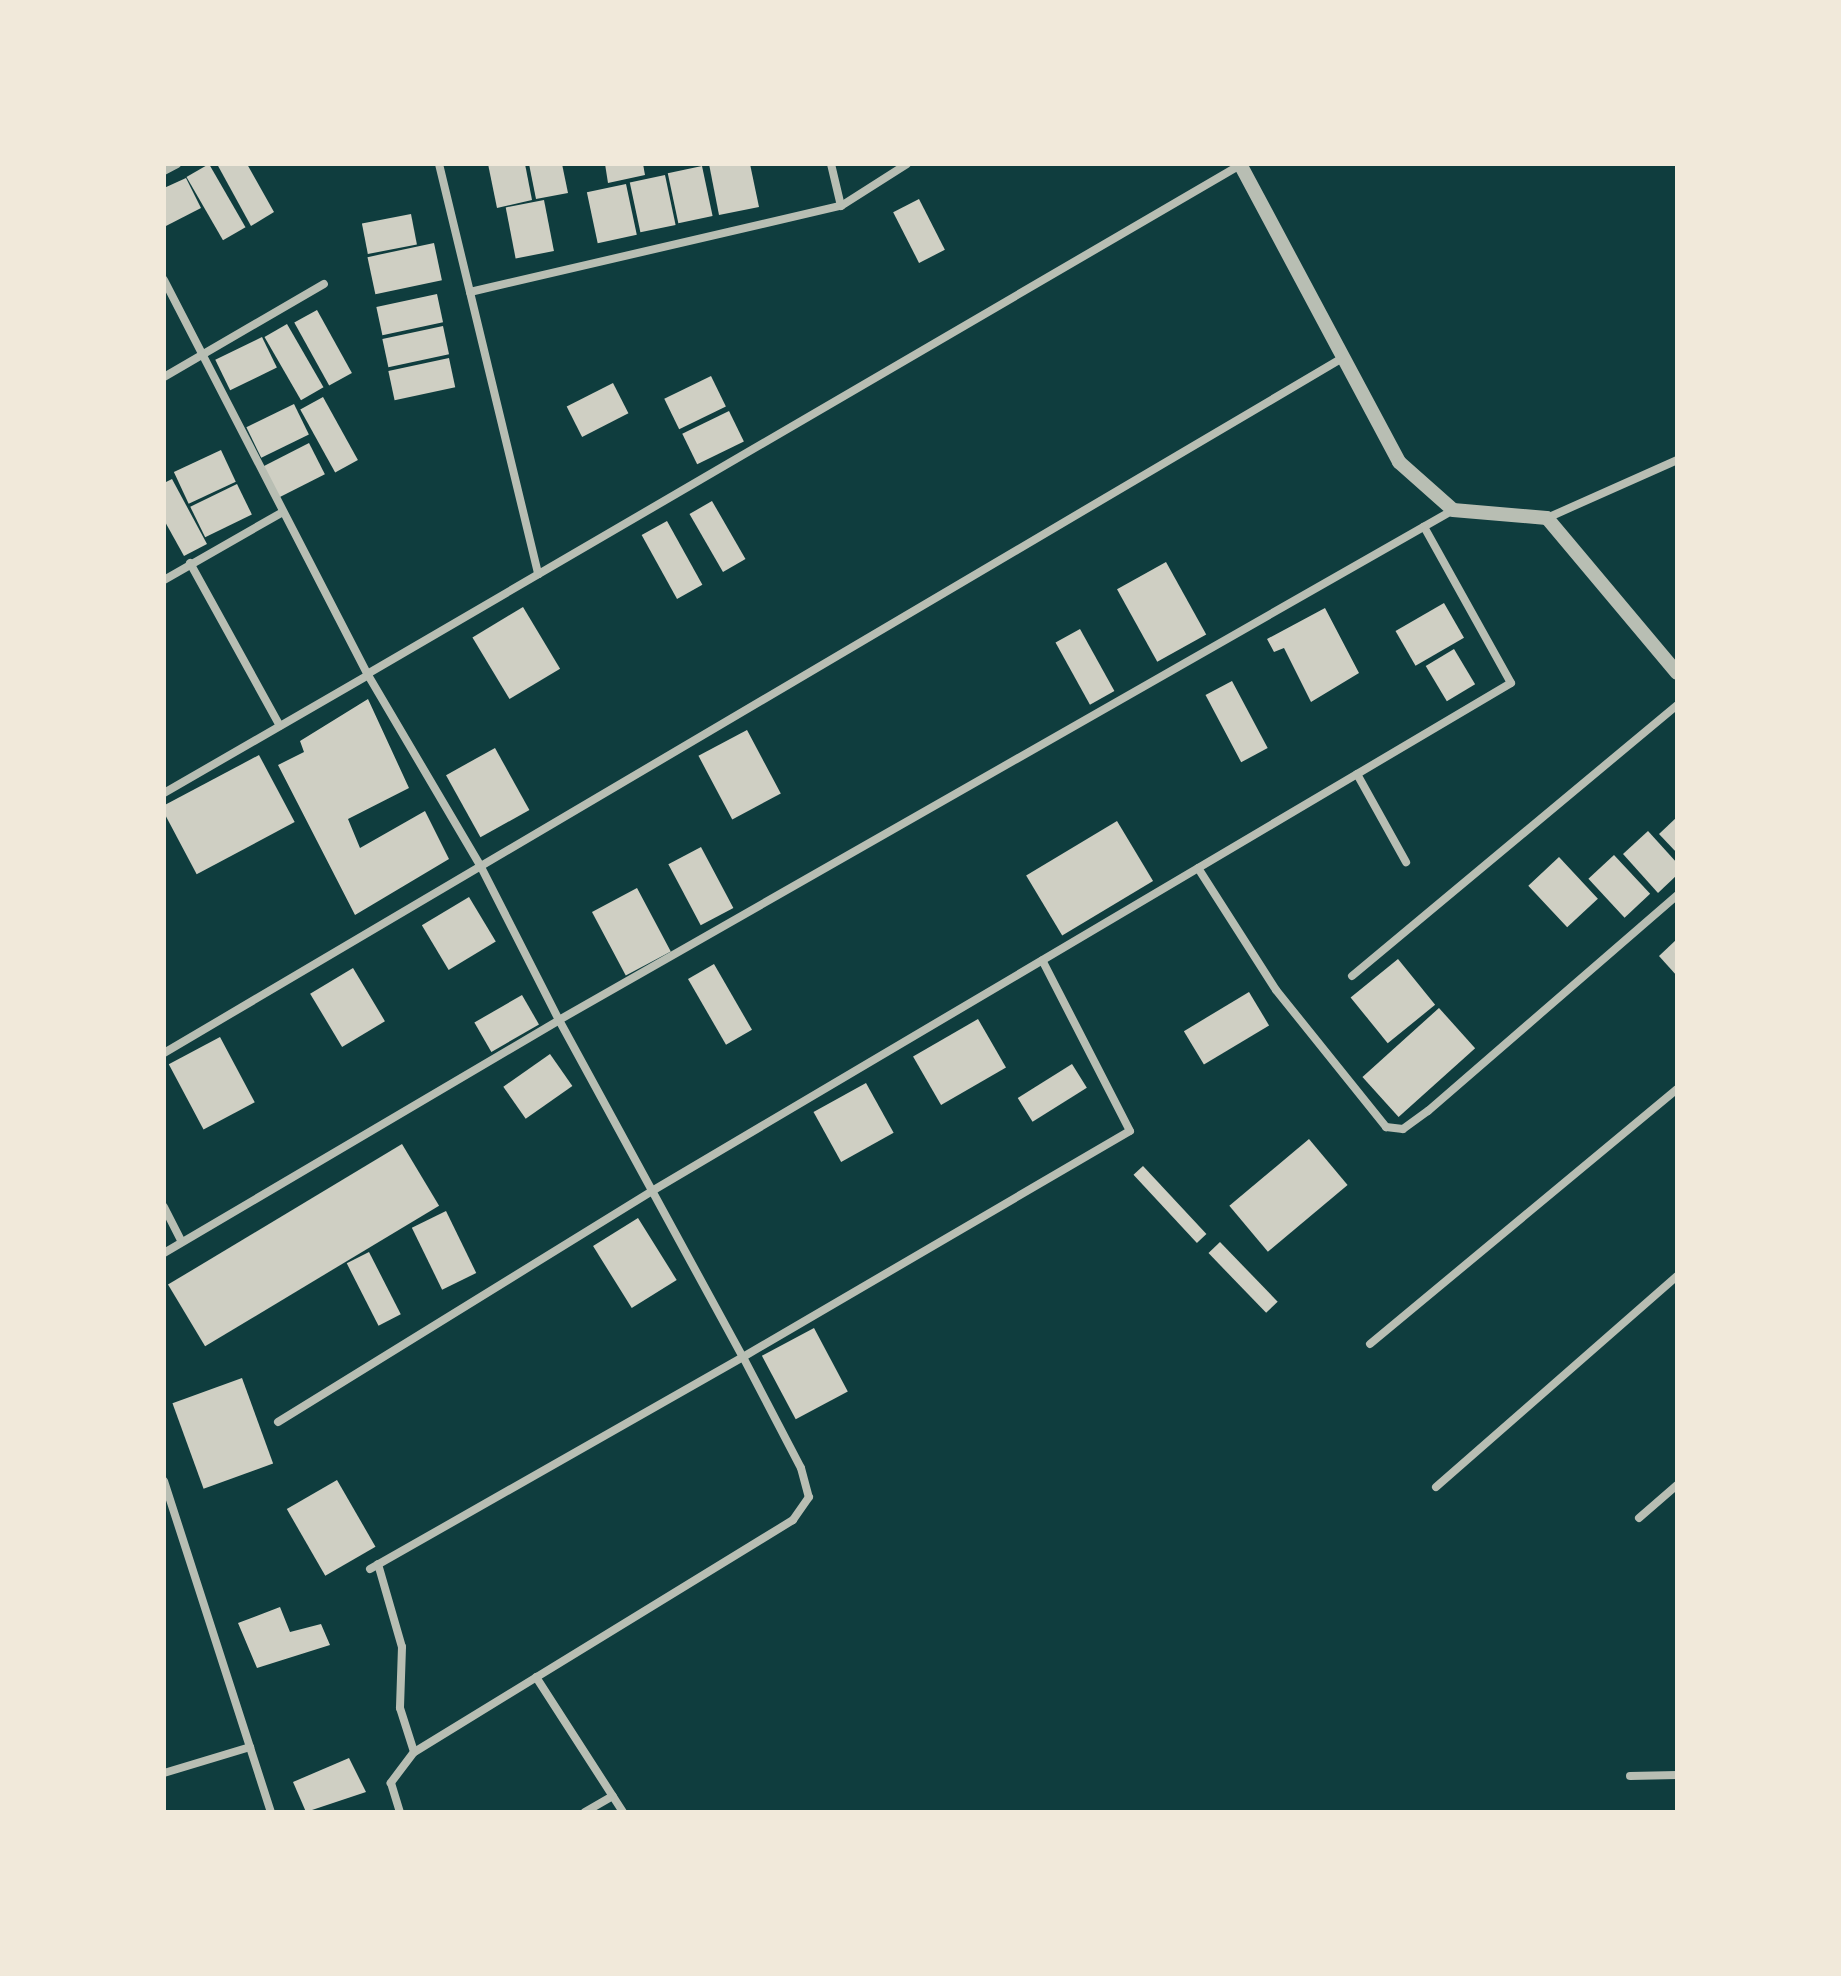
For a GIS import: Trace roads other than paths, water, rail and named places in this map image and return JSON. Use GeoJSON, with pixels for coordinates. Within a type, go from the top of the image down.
{"type":"FeatureCollection","features":[{"type":"Feature","properties":{"kind":"street"},"geometry":{"type":"LineString","coordinates":[[164,171],[177,164]]}},
{"type":"Feature","properties":{"kind":"street"},"geometry":{"type":"LineString","coordinates":[[439,164],[538,574]]}},
{"type":"Feature","properties":{"kind":"street"},"geometry":{"type":"LineString","coordinates":[[831,164],[841,206]]}},
{"type":"Feature","properties":{"kind":"street"},"geometry":{"type":"LineString","coordinates":[[470,292],[841,206],[907,164]]}},
{"type":"Feature","properties":{"kind":"street"},"geometry":{"type":"LineString","coordinates":[[164,793],[1240,164],[1399,462],[1453,510]]}},
{"type":"Feature","properties":{"kind":"street"},"geometry":{"type":"LineString","coordinates":[[164,280],[281,513],[368,674],[481,867],[559,1020],[743,1357],[801,1468],[809,1497],[793,1520],[414,1752],[391,1783],[400,1812]]}},
{"type":"Feature","properties":{"kind":"street"},"geometry":{"type":"LineString","coordinates":[[164,377],[324,284]]}},
{"type":"Feature","properties":{"kind":"street"},"geometry":{"type":"LineString","coordinates":[[164,1053],[1345,357]]}},
{"type":"Feature","properties":{"kind":"street"},"geometry":{"type":"LineString","coordinates":[[164,1253],[559,1020],[1453,510],[1547,518],[1677,460]]}},
{"type":"Feature","properties":{"kind":"street"},"geometry":{"type":"LineString","coordinates":[[164,580],[281,513]]}},
{"type":"Feature","properties":{"kind":"street"},"geometry":{"type":"LineString","coordinates":[[1547,518],[1677,673]]}},
{"type":"Feature","properties":{"kind":"street"},"geometry":{"type":"LineString","coordinates":[[278,1422],[652,1191],[1511,683],[1424,527]]}},
{"type":"Feature","properties":{"kind":"street"},"geometry":{"type":"LineString","coordinates":[[190,563],[280,726]]}},
{"type":"Feature","properties":{"kind":"street"},"geometry":{"type":"LineString","coordinates":[[1352,976],[1677,705]]}},
{"type":"Feature","properties":{"kind":"street"},"geometry":{"type":"LineString","coordinates":[[1357,774],[1406,862]]}},
{"type":"Feature","properties":{"kind":"street"},"geometry":{"type":"LineString","coordinates":[[1198,868],[1276,990],[1386,1127],[1403,1129],[1428,1111],[1677,895]]}},
{"type":"Feature","properties":{"kind":"street"},"geometry":{"type":"LineString","coordinates":[[414,1752],[400,1708],[402,1647],[374,1567],[743,1357],[1130,1131],[1042,960]]}},
{"type":"Feature","properties":{"kind":"street"},"geometry":{"type":"LineString","coordinates":[[1370,1344],[1677,1089]]}},
{"type":"Feature","properties":{"kind":"street"},"geometry":{"type":"LineString","coordinates":[[164,1207],[182,1242]]}},
{"type":"Feature","properties":{"kind":"street"},"geometry":{"type":"LineString","coordinates":[[1436,1487],[1677,1276]]}},
{"type":"Feature","properties":{"kind":"street"},"geometry":{"type":"LineString","coordinates":[[164,1481],[271,1812]]}},
{"type":"Feature","properties":{"kind":"street"},"geometry":{"type":"LineString","coordinates":[[1639,1518],[1677,1485]]}},
{"type":"Feature","properties":{"kind":"street"},"geometry":{"type":"LineString","coordinates":[[164,1520],[175,1516]]}},
{"type":"Feature","properties":{"kind":"street"},"geometry":{"type":"LineString","coordinates":[[536,1677],[623,1812]]}},
{"type":"Feature","properties":{"kind":"street"},"geometry":{"type":"LineString","coordinates":[[164,1773],[250,1747]]}},
{"type":"Feature","properties":{"kind":"street"},"geometry":{"type":"LineString","coordinates":[[1630,1776],[1677,1775]]}},
{"type":"Feature","properties":{"kind":"street"},"geometry":{"type":"LineString","coordinates":[[585,1812],[613,1796]]}}]}
